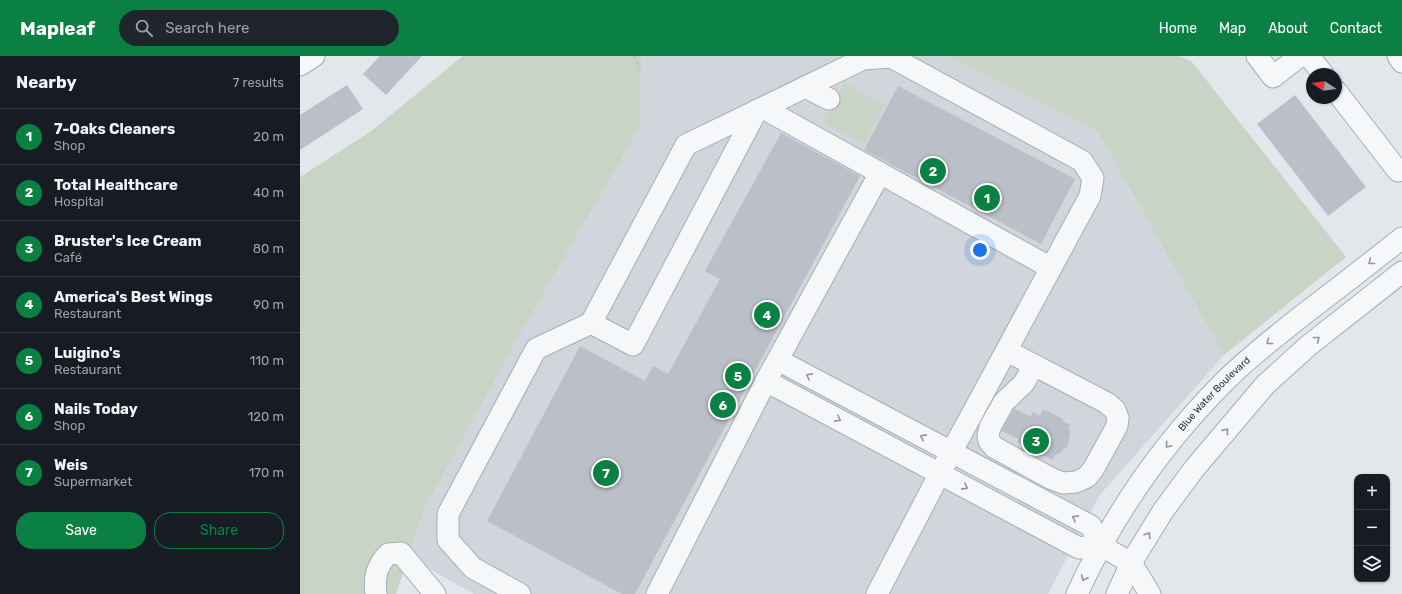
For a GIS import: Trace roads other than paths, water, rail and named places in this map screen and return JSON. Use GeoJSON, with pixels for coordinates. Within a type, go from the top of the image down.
{"type":"FeatureCollection","features":[{"type":"Feature","properties":{"kind":"street"},"geometry":{"type":"LineString","coordinates":[[300,65],[314,56]]}},
{"type":"Feature","properties":{"kind":"street"},"geometry":{"type":"LineString","coordinates":[[1257,56],[1274,77],[1300,56]]}},
{"type":"Feature","properties":{"kind":"street"},"geometry":{"type":"LineString","coordinates":[[1309,56],[1318,68]]}},
{"type":"Feature","properties":{"kind":"street"},"geometry":{"type":"LineString","coordinates":[[1398,56],[1402,62]]}},
{"type":"Feature","properties":{"kind":"street"},"geometry":{"type":"LineString","coordinates":[[520,594],[473,568],[448,540],[448,514],[536,348],[591,323],[686,145],[863,59],[891,57],[1082,161],[1093,178],[1090,196],[877,594]]}},
{"type":"Feature","properties":{"kind":"street"},"geometry":{"type":"LineString","coordinates":[[806,87],[829,99]]}},
{"type":"Feature","properties":{"kind":"street"},"geometry":{"type":"LineString","coordinates":[[1342,99],[1398,171]]}},
{"type":"Feature","properties":{"kind":"street"},"geometry":{"type":"LineString","coordinates":[[760,109],[880,173],[1051,268]]}},
{"type":"Feature","properties":{"kind":"street"},"geometry":{"type":"LineString","coordinates":[[591,323],[632,345],[760,109]]}},
{"type":"Feature","properties":{"kind":"street"},"geometry":{"type":"LineString","coordinates":[[657,594],[766,381],[880,173]]}},
{"type":"Feature","properties":{"kind":"street","name":"Blue Water Boulevard"},"geometry":{"type":"LineString","coordinates":[[1077,594],[1100,545],[1135,489],[1163,451],[1225,380],[1260,350],[1402,238]]}},
{"type":"Feature","properties":{"kind":"street"},"geometry":{"type":"LineString","coordinates":[[1117,594],[1131,563],[1163,511],[1194,469],[1265,385],[1308,346],[1402,272]]}},
{"type":"Feature","properties":{"kind":"street"},"geometry":{"type":"LineString","coordinates":[[1007,351],[1034,365],[1106,403],[1115,410],[1118,418],[1117,426],[1094,468],[1087,477],[1076,482],[1063,483],[1052,479],[994,447],[989,441],[988,435],[990,427],[1004,402],[1024,383],[1034,365]]}},
{"type":"Feature","properties":{"kind":"street"},"geometry":{"type":"LineString","coordinates":[[778,360],[1091,526],[1100,545],[1131,563],[1150,594]]}},
{"type":"Feature","properties":{"kind":"street"},"geometry":{"type":"LineString","coordinates":[[766,381],[1079,548],[1100,545]]}},
{"type":"Feature","properties":{"kind":"street"},"geometry":{"type":"LineString","coordinates":[[376,594],[374,579],[381,561],[388,554],[400,553],[435,594]]}},
{"type":"Feature","properties":{"kind":"place","name":"Total Healthcare"},"geometry":{"type":"Point","coordinates":[933,171]}},
{"type":"Feature","properties":{"kind":"place","name":"7-Oaks Cleaners"},"geometry":{"type":"Point","coordinates":[987,198]}},
{"type":"Feature","properties":{"kind":"place","name":"America's Best Wings"},"geometry":{"type":"Point","coordinates":[767,315]}},
{"type":"Feature","properties":{"kind":"place","name":"Luigino's"},"geometry":{"type":"Point","coordinates":[738,376]}},
{"type":"Feature","properties":{"kind":"place","name":"Nails Today"},"geometry":{"type":"Point","coordinates":[723,405]}},
{"type":"Feature","properties":{"kind":"place","name":"Bruster's Ice Cream"},"geometry":{"type":"Point","coordinates":[1036,441]}},
{"type":"Feature","properties":{"kind":"place","name":"Weis"},"geometry":{"type":"Point","coordinates":[606,473]}}]}
